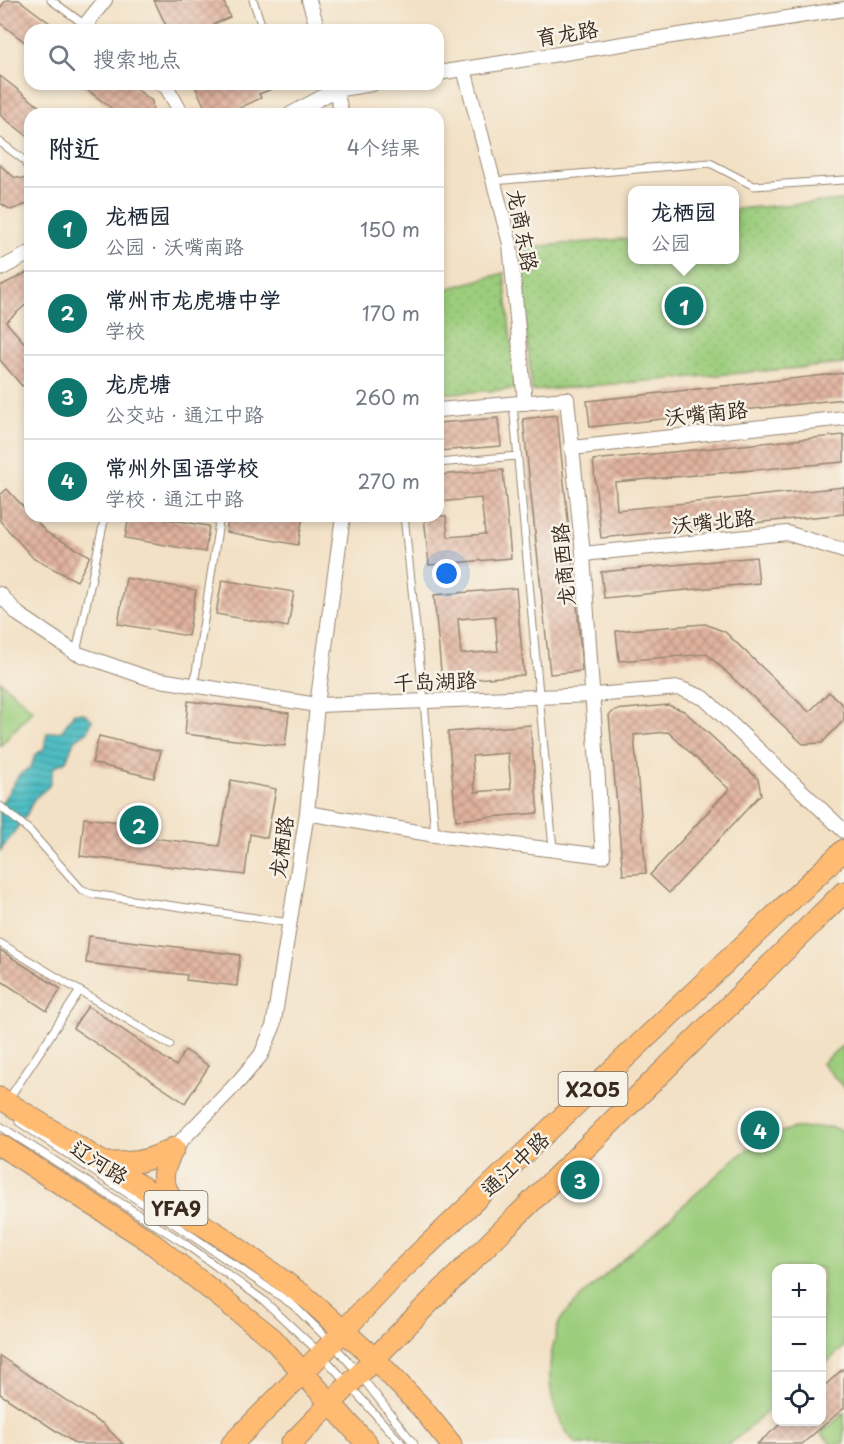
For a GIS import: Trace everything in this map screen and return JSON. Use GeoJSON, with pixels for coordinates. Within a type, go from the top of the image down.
{"type":"FeatureCollection","features":[{"type":"Feature","properties":{"kind":"main road","name":"通江中路"},"geometry":{"type":"LineString","coordinates":[[232,1444],[401,1270],[844,850]]}},
{"type":"Feature","properties":{"kind":"main road","name":"通江中路"},"geometry":{"type":"LineString","coordinates":[[291,1444],[844,892]]}},
{"type":"Feature","properties":{"kind":"main road","name":"辽河路"},"geometry":{"type":"LineString","coordinates":[[5,1106],[104,1163],[177,1209],[307,1298],[333,1342]]}},
{"type":"Feature","properties":{"kind":"main road","name":"辽河路"},"geometry":{"type":"LineString","coordinates":[[0,1145],[148,1240],[272,1338],[304,1372]]}},
{"type":"Feature","properties":{"kind":"main road"},"geometry":{"type":"LineString","coordinates":[[104,1163],[135,1163],[152,1159],[174,1148]]}},
{"type":"Feature","properties":{"kind":"main road"},"geometry":{"type":"LineString","coordinates":[[174,1148],[164,1168],[163,1185],[177,1209]]}},
{"type":"Feature","properties":{"kind":"main road","name":"YFA9"},"geometry":{"type":"LineString","coordinates":[[333,1342],[375,1359],[421,1407],[451,1444]]}},
{"type":"Feature","properties":{"kind":"main road","name":"YFA9"},"geometry":{"type":"LineString","coordinates":[[304,1372],[368,1444]]}},
{"type":"Feature","properties":{"kind":"street"},"geometry":{"type":"LineString","coordinates":[[90,24],[105,0]]}},
{"type":"Feature","properties":{"kind":"street"},"geometry":{"type":"LineString","coordinates":[[309,0],[316,24]]}},
{"type":"Feature","properties":{"kind":"street","name":"育龙路"},"geometry":{"type":"LineString","coordinates":[[444,73],[844,9]]}},
{"type":"Feature","properties":{"kind":"street","name":"龙商东路"},"geometry":{"type":"LineString","coordinates":[[464,69],[510,244],[519,403]]}},
{"type":"Feature","properties":{"kind":"street"},"geometry":{"type":"LineString","coordinates":[[168,90],[179,108]]}},
{"type":"Feature","properties":{"kind":"street"},"geometry":{"type":"LineString","coordinates":[[301,108],[330,90]]}},
{"type":"Feature","properties":{"kind":"street"},"geometry":{"type":"LineString","coordinates":[[336,90],[340,108]]}},
{"type":"Feature","properties":{"kind":"street"},"geometry":{"type":"LineString","coordinates":[[0,269],[24,256]]}},
{"type":"Feature","properties":{"kind":"street","name":"龙商西路"},"geometry":{"type":"LineString","coordinates":[[444,409],[567,399],[584,554],[603,856],[553,850]]}},
{"type":"Feature","properties":{"kind":"street","name":"沃嘴南路"},"geometry":{"type":"LineString","coordinates":[[572,448],[844,418]]}},
{"type":"Feature","properties":{"kind":"street","name":"龙栖路"},"geometry":{"type":"LineString","coordinates":[[174,1148],[261,1055],[273,1027],[307,813],[317,705],[342,522]]}},
{"type":"Feature","properties":{"kind":"street","name":"沃嘴北路"},"geometry":{"type":"LineString","coordinates":[[584,554],[788,533],[844,551]]}},
{"type":"Feature","properties":{"kind":"street","name":"千岛湖路"},"geometry":{"type":"LineString","coordinates":[[0,594],[18,614],[76,653],[148,678],[317,705],[594,695],[679,688],[704,698],[844,831]]}},
{"type":"Feature","properties":{"kind":"street"},"geometry":{"type":"LineString","coordinates":[[307,813],[435,836],[553,850]]}},
{"type":"Feature","properties":{"kind":"lane"},"geometry":{"type":"LineString","coordinates":[[51,0],[83,24]]}},
{"type":"Feature","properties":{"kind":"lane"},"geometry":{"type":"LineString","coordinates":[[253,0],[261,24]]}},
{"type":"Feature","properties":{"kind":"lane"},"geometry":{"type":"LineString","coordinates":[[0,142],[24,160]]}},
{"type":"Feature","properties":{"kind":"lane"},"geometry":{"type":"LineString","coordinates":[[493,181],[710,163],[754,186],[844,180]]}},
{"type":"Feature","properties":{"kind":"lane"},"geometry":{"type":"LineString","coordinates":[[519,403],[518,456],[553,850]]}},
{"type":"Feature","properties":{"kind":"lane"},"geometry":{"type":"LineString","coordinates":[[444,462],[518,456]]}},
{"type":"Feature","properties":{"kind":"lane"},"geometry":{"type":"LineString","coordinates":[[76,653],[104,522]]}},
{"type":"Feature","properties":{"kind":"lane"},"geometry":{"type":"LineString","coordinates":[[194,685],[219,522]]}},
{"type":"Feature","properties":{"kind":"lane"},"geometry":{"type":"LineString","coordinates":[[405,522],[424,701],[435,836]]}},
{"type":"Feature","properties":{"kind":"lane"},"geometry":{"type":"LineString","coordinates":[[0,806],[30,831],[81,889],[92,894],[290,923]]}},
{"type":"Feature","properties":{"kind":"lane"},"geometry":{"type":"LineString","coordinates":[[0,943],[170,1045]]}},
{"type":"Feature","properties":{"kind":"lane"},"geometry":{"type":"LineString","coordinates":[[79,992],[5,1106],[293,1305],[333,1342],[355,1379],[402,1444]]}},
{"type":"Feature","properties":{"kind":"lane"},"geometry":{"type":"LineString","coordinates":[[0,1126],[184,1243],[263,1300],[333,1342],[355,1379],[414,1444]]}},
{"type":"Feature","properties":{"kind":"green space"},"geometry":{"type":"Polygon","coordinates":[[[844,200],[844,364],[532,391],[519,248],[628,238],[628,264],[739,264],[739,209],[844,200]]]}},
{"type":"Feature","properties":{"kind":"green space"},"geometry":{"type":"Polygon","coordinates":[[[504,273],[516,389],[444,394],[444,289],[504,273]]]}},
{"type":"Feature","properties":{"kind":"green space"},"geometry":{"type":"Polygon","coordinates":[[[0,681],[33,710],[0,746],[0,681]]]}},
{"type":"Feature","properties":{"kind":"green space"},"geometry":{"type":"Polygon","coordinates":[[[844,1044],[844,1088],[822,1063],[844,1044]]]}},
{"type":"Feature","properties":{"kind":"green space"},"geometry":{"type":"Polygon","coordinates":[[[830,1127],[844,1131],[844,1347],[826,1363],[826,1264],[772,1264],[772,1407],[730,1444],[576,1444],[560,1421],[550,1381],[550,1367],[557,1330],[565,1314],[582,1296],[737,1157],[766,1137],[794,1128],[830,1127]]]}},
{"type":"Feature","properties":{"kind":"green space"},"geometry":{"type":"Polygon","coordinates":[[[844,1413],[844,1444],[831,1444],[821,1433],[844,1413]]]}},
{"type":"Feature","properties":{"kind":"water"},"geometry":{"type":"Polygon","coordinates":[[[74,713],[84,713],[92,720],[88,731],[74,741],[66,761],[54,767],[49,786],[34,799],[27,814],[0,851],[0,806],[19,775],[31,767],[35,755],[44,749],[47,733],[62,731],[74,713]]]}},
{"type":"Feature","properties":{"kind":"building"},"geometry":{"type":"Polygon","coordinates":[[[6,0],[19,0],[51,24],[24,24],[24,41],[0,23],[0,8],[6,0]]]}},
{"type":"Feature","properties":{"kind":"building"},"geometry":{"type":"Polygon","coordinates":[[[154,0],[223,0],[230,17],[214,24],[165,24],[154,0]]]}},
{"type":"Feature","properties":{"kind":"building"},"geometry":{"type":"Polygon","coordinates":[[[0,76],[41,108],[24,108],[24,133],[0,115],[0,76]]]}},
{"type":"Feature","properties":{"kind":"building"},"geometry":{"type":"Polygon","coordinates":[[[88,90],[138,90],[152,101],[153,108],[111,108],[88,90]]]}},
{"type":"Feature","properties":{"kind":"building"},"geometry":{"type":"Polygon","coordinates":[[[197,90],[269,90],[259,94],[261,98],[240,108],[205,108],[197,90]]]}},
{"type":"Feature","properties":{"kind":"building"},"geometry":{"type":"Polygon","coordinates":[[[0,165],[14,177],[24,179],[24,205],[11,210],[0,203],[0,165]]]}},
{"type":"Feature","properties":{"kind":"building"},"geometry":{"type":"Polygon","coordinates":[[[24,274],[24,306],[6,322],[24,342],[24,384],[22,386],[0,360],[0,286],[24,274]]]}},
{"type":"Feature","properties":{"kind":"building"},"geometry":{"type":"Polygon","coordinates":[[[844,373],[844,399],[590,427],[587,401],[844,373]]]}},
{"type":"Feature","properties":{"kind":"building"},"geometry":{"type":"Polygon","coordinates":[[[557,415],[582,671],[550,674],[523,419],[557,415]]]}},
{"type":"Feature","properties":{"kind":"building"},"geometry":{"type":"Polygon","coordinates":[[[498,418],[501,446],[444,451],[444,422],[498,418]]]}},
{"type":"Feature","properties":{"kind":"building"},"geometry":{"type":"Polygon","coordinates":[[[844,435],[844,462],[615,482],[617,510],[844,487],[844,514],[601,538],[593,460],[844,435]]]}},
{"type":"Feature","properties":{"kind":"building"},"geometry":{"type":"Polygon","coordinates":[[[503,470],[511,558],[429,565],[425,522],[444,522],[444,516],[446,516],[448,537],[485,534],[481,498],[444,501],[444,475],[503,470]]]}},
{"type":"Feature","properties":{"kind":"building"},"geometry":{"type":"Polygon","coordinates":[[[7,489],[24,508],[24,522],[37,522],[47,533],[90,556],[77,581],[34,559],[0,521],[0,495],[7,489]]]}},
{"type":"Feature","properties":{"kind":"building"},"geometry":{"type":"Polygon","coordinates":[[[128,522],[185,522],[209,526],[205,552],[125,538],[128,522]]]}},
{"type":"Feature","properties":{"kind":"building"},"geometry":{"type":"Polygon","coordinates":[[[228,522],[302,522],[298,545],[226,532],[228,522]]]}},
{"type":"Feature","properties":{"kind":"building"},"geometry":{"type":"Polygon","coordinates":[[[756,557],[759,583],[604,598],[601,572],[756,557]]]}},
{"type":"Feature","properties":{"kind":"building"},"geometry":{"type":"Polygon","coordinates":[[[126,578],[196,590],[188,636],[118,624],[126,578]]]}},
{"type":"Feature","properties":{"kind":"building"},"geometry":{"type":"Polygon","coordinates":[[[222,580],[294,592],[288,627],[216,614],[222,580]]]}},
{"type":"Feature","properties":{"kind":"building"},"geometry":{"type":"Polygon","coordinates":[[[516,588],[524,675],[442,682],[434,595],[516,588]],[[495,616],[458,619],[461,654],[498,651],[495,616]]]}},
{"type":"Feature","properties":{"kind":"building"},"geometry":{"type":"Polygon","coordinates":[[[705,624],[725,632],[809,712],[829,692],[844,706],[844,720],[822,743],[803,744],[707,654],[619,661],[616,631],[705,624]]]}},
{"type":"Feature","properties":{"kind":"building"},"geometry":{"type":"Polygon","coordinates":[[[188,701],[289,713],[285,746],[185,734],[188,701]]]}},
{"type":"Feature","properties":{"kind":"building"},"geometry":{"type":"Polygon","coordinates":[[[668,705],[684,711],[758,779],[761,794],[669,893],[650,875],[729,789],[668,732],[634,735],[646,873],[623,875],[609,715],[615,710],[668,705]]]}},
{"type":"Feature","properties":{"kind":"building"},"geometry":{"type":"Polygon","coordinates":[[[530,725],[538,813],[456,820],[448,732],[530,725]],[[508,753],[472,756],[475,792],[511,789],[508,753]]]}},
{"type":"Feature","properties":{"kind":"building"},"geometry":{"type":"Polygon","coordinates":[[[99,736],[161,751],[154,778],[92,763],[99,736]]]}},
{"type":"Feature","properties":{"kind":"building"},"geometry":{"type":"Polygon","coordinates":[[[231,780],[276,789],[267,838],[250,834],[245,875],[80,856],[84,818],[120,822],[118,834],[219,846],[231,780]]]}},
{"type":"Feature","properties":{"kind":"building"},"geometry":{"type":"Polygon","coordinates":[[[89,936],[240,955],[237,986],[186,980],[187,975],[86,963],[89,936]]]}},
{"type":"Feature","properties":{"kind":"building"},"geometry":{"type":"Polygon","coordinates":[[[0,950],[61,989],[47,1011],[0,980],[0,950]]]}},
{"type":"Feature","properties":{"kind":"building"},"geometry":{"type":"Polygon","coordinates":[[[88,1006],[176,1066],[185,1050],[209,1066],[185,1103],[73,1028],[88,1006]]]}},
{"type":"Feature","properties":{"kind":"building"},"geometry":{"type":"Polygon","coordinates":[[[0,1356],[101,1422],[123,1444],[76,1444],[0,1394],[0,1356]]]}},
{"type":"Feature","properties":{"kind":"building"},"geometry":{"type":"Polygon","coordinates":[[[844,1368],[844,1408],[826,1423],[826,1384],[844,1368]]]}},
{"type":"Feature","properties":{"kind":"building"},"geometry":{"type":"Polygon","coordinates":[[[778,1426],[823,1426],[802,1444],[757,1444],[778,1426]]]}},
{"type":"Feature","properties":{"kind":"place","name":"龙栖园"},"geometry":{"type":"Point","coordinates":[684,306]}},
{"type":"Feature","properties":{"kind":"place","name":"常州市龙虎塘中学"},"geometry":{"type":"Point","coordinates":[139,825]}},
{"type":"Feature","properties":{"kind":"place","name":"常州外国语学校"},"geometry":{"type":"Point","coordinates":[760,1130]}},
{"type":"Feature","properties":{"kind":"place","name":"龙虎塘"},"geometry":{"type":"Point","coordinates":[580,1180]}}]}
